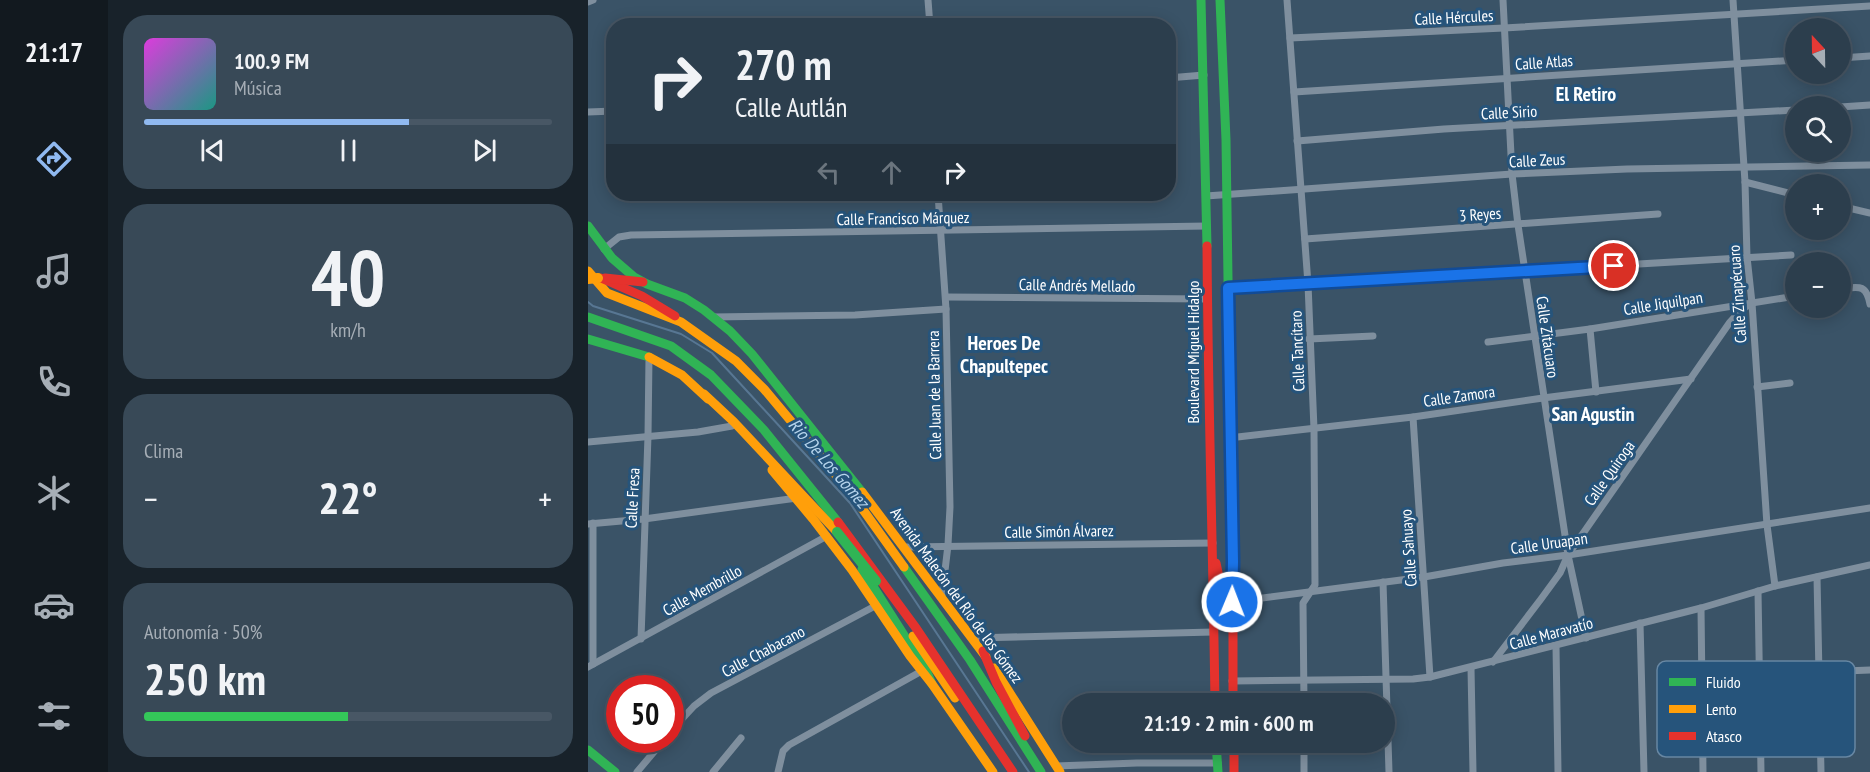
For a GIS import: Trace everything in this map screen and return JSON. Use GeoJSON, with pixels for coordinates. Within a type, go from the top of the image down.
{"type":"FeatureCollection","features":[{"type":"Feature","properties":{"kind":"main road","name":"Boulevard Miguel Hidalgo"},"geometry":{"type":"LineString","coordinates":[[1201,0],[1215,693]]}},
{"type":"Feature","properties":{"kind":"main road"},"geometry":{"type":"LineString","coordinates":[[1220,0],[1233,562],[1233,693]]}},
{"type":"Feature","properties":{"kind":"main road","name":"Avenida Malecón del Río de los Gómez"},"geometry":{"type":"LineString","coordinates":[[588,226],[604,249],[623,268],[643,282],[686,298],[730,330],[758,361],[906,547],[973,638],[1058,769]]}},
{"type":"Feature","properties":{"kind":"main road","name":"Avenida Malecón del Río de los Gómez"},"geometry":{"type":"LineString","coordinates":[[588,271],[607,293],[681,322],[736,361],[764,389],[851,493],[970,660],[1039,768]]}},
{"type":"Feature","properties":{"kind":"main road"},"geometry":{"type":"LineString","coordinates":[[596,278],[643,282]]}},
{"type":"Feature","properties":{"kind":"main road"},"geometry":{"type":"LineString","coordinates":[[596,278],[656,303],[681,322]]}},
{"type":"Feature","properties":{"kind":"main road"},"geometry":{"type":"LineString","coordinates":[[588,317],[671,346],[698,364],[732,395],[766,432],[872,564],[1013,772]]}},
{"type":"Feature","properties":{"kind":"main road"},"geometry":{"type":"LineString","coordinates":[[588,339],[664,363],[687,377],[734,422],[832,534],[920,672],[932,684],[993,772]]}},
{"type":"Feature","properties":{"kind":"main road"},"geometry":{"type":"LineString","coordinates":[[704,394],[797,498],[876,581],[962,709],[977,728],[993,741]]}},
{"type":"Feature","properties":{"kind":"main road"},"geometry":{"type":"LineString","coordinates":[[831,511],[865,574],[926,670],[932,684]]}},
{"type":"Feature","properties":{"kind":"main road"},"geometry":{"type":"LineString","coordinates":[[1213,547],[1223,596],[1232,602]]}},
{"type":"Feature","properties":{"kind":"main road"},"geometry":{"type":"LineString","coordinates":[[982,651],[1039,768]]}},
{"type":"Feature","properties":{"kind":"main road"},"geometry":{"type":"LineString","coordinates":[[588,750],[615,772]]}},
{"type":"Feature","properties":{"kind":"main road"},"geometry":{"type":"LineString","coordinates":[[1234,753],[1234,772]]}},
{"type":"Feature","properties":{"kind":"street"},"geometry":{"type":"LineString","coordinates":[[588,2],[593,0]]}},
{"type":"Feature","properties":{"kind":"street"},"geometry":{"type":"LineString","coordinates":[[928,0],[929,18]]}},
{"type":"Feature","properties":{"kind":"street","name":"Calle Tancítaro"},"geometry":{"type":"LineString","coordinates":[[1287,0],[1308,284],[1314,429],[1315,585],[1304,603],[1304,693]]}},
{"type":"Feature","properties":{"kind":"street","name":"Calle Zitácuaro"},"geometry":{"type":"LineString","coordinates":[[1503,0],[1512,174],[1518,225],[1568,555],[1586,638]]}},
{"type":"Feature","properties":{"kind":"street","name":"Calle Zinapécuaro"},"geometry":{"type":"LineString","coordinates":[[1733,0],[1747,257],[1767,525],[1775,586]]}},
{"type":"Feature","properties":{"kind":"street","name":"Calle Hércules"},"geometry":{"type":"LineString","coordinates":[[1290,38],[1504,28],[1870,6]]}},
{"type":"Feature","properties":{"kind":"street"},"geometry":{"type":"LineString","coordinates":[[1851,57],[1870,56]]}},
{"type":"Feature","properties":{"kind":"street","name":"Calle Atlas"},"geometry":{"type":"LineString","coordinates":[[1294,92],[1785,60]]}},
{"type":"Feature","properties":{"kind":"street"},"geometry":{"type":"LineString","coordinates":[[1176,77],[1204,75]]}},
{"type":"Feature","properties":{"kind":"street"},"geometry":{"type":"LineString","coordinates":[[1851,106],[1870,105]]}},
{"type":"Feature","properties":{"kind":"street"},"geometry":{"type":"LineString","coordinates":[[588,112],[606,111]]}},
{"type":"Feature","properties":{"kind":"street","name":"Calle Sirio"},"geometry":{"type":"LineString","coordinates":[[1297,141],[1785,111]]}},
{"type":"Feature","properties":{"kind":"street","name":"Calle Zeus"},"geometry":{"type":"LineString","coordinates":[[1206,196],[1512,174],[1743,166],[1870,165]]}},
{"type":"Feature","properties":{"kind":"street"},"geometry":{"type":"LineString","coordinates":[[1744,182],[1785,192]]}},
{"type":"Feature","properties":{"kind":"street","name":"Calle Juan de la Barrera"},"geometry":{"type":"LineString","coordinates":[[938,201],[946,297],[950,507],[942,596]]}},
{"type":"Feature","properties":{"kind":"street"},"geometry":{"type":"LineString","coordinates":[[1851,209],[1870,213]]}},
{"type":"Feature","properties":{"kind":"street","name":"3 Reyes"},"geometry":{"type":"LineString","coordinates":[[1305,239],[1658,214]]}},
{"type":"Feature","properties":{"kind":"street","name":"Calle Francisco Márquez"},"geometry":{"type":"LineString","coordinates":[[604,249],[614,240],[625,236],[1207,226]]}},
{"type":"Feature","properties":{"kind":"street"},"geometry":{"type":"LineString","coordinates":[[1228,288],[1785,255]]}},
{"type":"Feature","properties":{"kind":"street"},"geometry":{"type":"LineString","coordinates":[[1851,288],[1858,287],[1867,292],[1870,304]]}},
{"type":"Feature","properties":{"kind":"street","name":"Calle Andrés Mellado"},"geometry":{"type":"LineString","coordinates":[[946,297],[1208,299]]}},
{"type":"Feature","properties":{"kind":"street","name":"Calle Jiquilpan"},"geometry":{"type":"LineString","coordinates":[[1488,342],[1785,298]]}},
{"type":"Feature","properties":{"kind":"street","name":"Calle Quiroga"},"geometry":{"type":"LineString","coordinates":[[1493,663],[1560,573],[1568,555],[1730,322],[1741,310],[1752,303]]}},
{"type":"Feature","properties":{"kind":"street"},"geometry":{"type":"LineString","coordinates":[[713,317],[855,315],[946,309]]}},
{"type":"Feature","properties":{"kind":"street"},"geometry":{"type":"LineString","coordinates":[[1590,328],[1596,392]]}},
{"type":"Feature","properties":{"kind":"street"},"geometry":{"type":"LineString","coordinates":[[1309,339],[1373,336]]}},
{"type":"Feature","properties":{"kind":"street","name":"Calle Fresa"},"geometry":{"type":"LineString","coordinates":[[641,639],[649,357]]}},
{"type":"Feature","properties":{"kind":"street","name":"Calle Zamora"},"geometry":{"type":"LineString","coordinates":[[1229,438],[1413,417],[1691,379]]}},
{"type":"Feature","properties":{"kind":"street"},"geometry":{"type":"LineString","coordinates":[[1757,387],[1790,383]]}},
{"type":"Feature","properties":{"kind":"street","name":"Calle Sahuayo"},"geometry":{"type":"LineString","coordinates":[[1413,417],[1430,677]]}},
{"type":"Feature","properties":{"kind":"street"},"geometry":{"type":"LineString","coordinates":[[588,442],[698,432],[732,426]]}},
{"type":"Feature","properties":{"kind":"street"},"geometry":{"type":"LineString","coordinates":[[591,666],[591,524],[797,498]]}},
{"type":"Feature","properties":{"kind":"street","name":"Calle Uruapan"},"geometry":{"type":"LineString","coordinates":[[1232,602],[1424,577],[1870,508]]}},
{"type":"Feature","properties":{"kind":"street","name":"Calle Membrillo"},"geometry":{"type":"LineString","coordinates":[[591,666],[832,534]]}},
{"type":"Feature","properties":{"kind":"street","name":"Calle Simón Álvarez"},"geometry":{"type":"LineString","coordinates":[[906,547],[948,545],[1213,547]]}},
{"type":"Feature","properties":{"kind":"street","name":"Calle Maravatío"},"geometry":{"type":"LineString","coordinates":[[1232,681],[1430,677],[1493,663],[1775,586],[1870,565]]}},
{"type":"Feature","properties":{"kind":"street"},"geometry":{"type":"LineString","coordinates":[[1817,577],[1820,661]]}},
{"type":"Feature","properties":{"kind":"street"},"geometry":{"type":"LineString","coordinates":[[1383,582],[1389,772]]}},
{"type":"Feature","properties":{"kind":"street"},"geometry":{"type":"LineString","coordinates":[[1758,591],[1759,661]]}},
{"type":"Feature","properties":{"kind":"street","name":"Calle Chabacano"},"geometry":{"type":"LineString","coordinates":[[684,717],[706,697],[877,605]]}},
{"type":"Feature","properties":{"kind":"street"},"geometry":{"type":"LineString","coordinates":[[1701,608],[1702,661]]}},
{"type":"Feature","properties":{"kind":"street"},"geometry":{"type":"LineString","coordinates":[[1640,623],[1644,772]]}},
{"type":"Feature","properties":{"kind":"street"},"geometry":{"type":"LineString","coordinates":[[973,638],[1213,632]]}},
{"type":"Feature","properties":{"kind":"street"},"geometry":{"type":"LineString","coordinates":[[1556,646],[1558,772]]}},
{"type":"Feature","properties":{"kind":"street"},"geometry":{"type":"LineString","coordinates":[[1471,668],[1473,772]]}},
{"type":"Feature","properties":{"kind":"street"},"geometry":{"type":"LineString","coordinates":[[1855,671],[1870,670]]}},
{"type":"Feature","properties":{"kind":"street"},"geometry":{"type":"LineString","coordinates":[[778,772],[783,751],[789,745],[920,672]]}},
{"type":"Feature","properties":{"kind":"street"},"geometry":{"type":"LineString","coordinates":[[713,772],[741,738]]}},
{"type":"Feature","properties":{"kind":"street"},"geometry":{"type":"LineString","coordinates":[[637,772],[653,753]]}},
{"type":"Feature","properties":{"kind":"street"},"geometry":{"type":"LineString","coordinates":[[1304,753],[1304,772]]}},
{"type":"Feature","properties":{"kind":"street"},"geometry":{"type":"LineString","coordinates":[[1703,757],[1703,772]]}},
{"type":"Feature","properties":{"kind":"street"},"geometry":{"type":"LineString","coordinates":[[1761,757],[1761,772]]}},
{"type":"Feature","properties":{"kind":"street"},"geometry":{"type":"LineString","coordinates":[[1820,757],[1821,772]]}},
{"type":"Feature","properties":{"kind":"street"},"geometry":{"type":"LineString","coordinates":[[1058,769],[1137,763],[1218,767]]}},
{"type":"Feature","properties":{"kind":"waterway","name":"Rio De Los Gomez"},"geometry":{"type":"LineString","coordinates":[[588,302],[593,306],[681,334],[712,353],[850,503],[1029,772]]}},
{"type":"Feature","properties":{"kind":"traffic: fast"},"geometry":{"type":"LineString","coordinates":[[1201,0],[1207,246]]}},
{"type":"Feature","properties":{"kind":"traffic: fast"},"geometry":{"type":"LineString","coordinates":[[1220,0],[1226,140],[1231,486]]}},
{"type":"Feature","properties":{"kind":"traffic: fast"},"geometry":{"type":"LineString","coordinates":[[588,226],[612,258],[634,277],[685,298],[730,331],[752,354],[862,492]]}},
{"type":"Feature","properties":{"kind":"traffic: fast"},"geometry":{"type":"LineString","coordinates":[[588,317],[671,346],[711,375],[764,430],[838,522]]}},
{"type":"Feature","properties":{"kind":"traffic: fast"},"geometry":{"type":"LineString","coordinates":[[588,339],[649,357]]}},
{"type":"Feature","properties":{"kind":"traffic: fast"},"geometry":{"type":"LineString","coordinates":[[837,532],[876,581]]}},
{"type":"Feature","properties":{"kind":"traffic: fast"},"geometry":{"type":"LineString","coordinates":[[904,567],[970,660],[1041,772]]}},
{"type":"Feature","properties":{"kind":"traffic: fast"},"geometry":{"type":"LineString","coordinates":[[862,569],[926,670],[932,684]]}},
{"type":"Feature","properties":{"kind":"traffic: fast"},"geometry":{"type":"LineString","coordinates":[[588,750],[615,772]]}},
{"type":"Feature","properties":{"kind":"traffic: fast"},"geometry":{"type":"LineString","coordinates":[[1217,753],[1218,772]]}},
{"type":"Feature","properties":{"kind":"traffic: slow"},"geometry":{"type":"LineString","coordinates":[[588,271],[607,293],[681,322],[736,361],[764,389],[851,493],[904,567]]}},
{"type":"Feature","properties":{"kind":"traffic: slow"},"geometry":{"type":"LineString","coordinates":[[588,279],[598,278]]}},
{"type":"Feature","properties":{"kind":"traffic: slow"},"geometry":{"type":"LineString","coordinates":[[649,357],[682,375],[708,399]]}},
{"type":"Feature","properties":{"kind":"traffic: slow"},"geometry":{"type":"LineString","coordinates":[[704,394],[734,422],[837,532]]}},
{"type":"Feature","properties":{"kind":"traffic: slow"},"geometry":{"type":"LineString","coordinates":[[772,470],[852,570],[993,772]]}},
{"type":"Feature","properties":{"kind":"traffic: slow"},"geometry":{"type":"LineString","coordinates":[[862,492],[986,657]]}},
{"type":"Feature","properties":{"kind":"traffic: slow"},"geometry":{"type":"LineString","coordinates":[[913,636],[955,698]]}},
{"type":"Feature","properties":{"kind":"traffic: slow"},"geometry":{"type":"LineString","coordinates":[[994,668],[1060,772]]}},
{"type":"Feature","properties":{"kind":"traffic: jam"},"geometry":{"type":"LineString","coordinates":[[1207,246],[1215,693]]}},
{"type":"Feature","properties":{"kind":"traffic: jam"},"geometry":{"type":"LineString","coordinates":[[601,278],[642,296],[675,316]]}},
{"type":"Feature","properties":{"kind":"traffic: jam"},"geometry":{"type":"LineString","coordinates":[[605,278],[643,282]]}},
{"type":"Feature","properties":{"kind":"traffic: jam"},"geometry":{"type":"LineString","coordinates":[[1231,486],[1233,693]]}},
{"type":"Feature","properties":{"kind":"traffic: jam"},"geometry":{"type":"LineString","coordinates":[[838,522],[916,628],[1013,772]]}},
{"type":"Feature","properties":{"kind":"traffic: jam"},"geometry":{"type":"LineString","coordinates":[[1216,563],[1223,596],[1232,602]]}},
{"type":"Feature","properties":{"kind":"traffic: jam"},"geometry":{"type":"LineString","coordinates":[[983,651],[996,682],[1025,736]]}},
{"type":"Feature","properties":{"kind":"traffic: jam"},"geometry":{"type":"LineString","coordinates":[[1234,753],[1234,772]]}},
{"type":"Feature","properties":{"kind":"district","name":"El Retiro"},"geometry":{"type":"Point","coordinates":[1586,94]}},
{"type":"Feature","properties":{"kind":"district","name":"Heroes De Chapultepec"},"geometry":{"type":"Point","coordinates":[1004,354]}},
{"type":"Feature","properties":{"kind":"district","name":"San Agustin"},"geometry":{"type":"Point","coordinates":[1593,414]}},
{"type":"Feature","properties":{"kind":"route"},"geometry":{"type":"LineString","coordinates":[[1232,602],[1228,288],[1614,266]]}}]}
